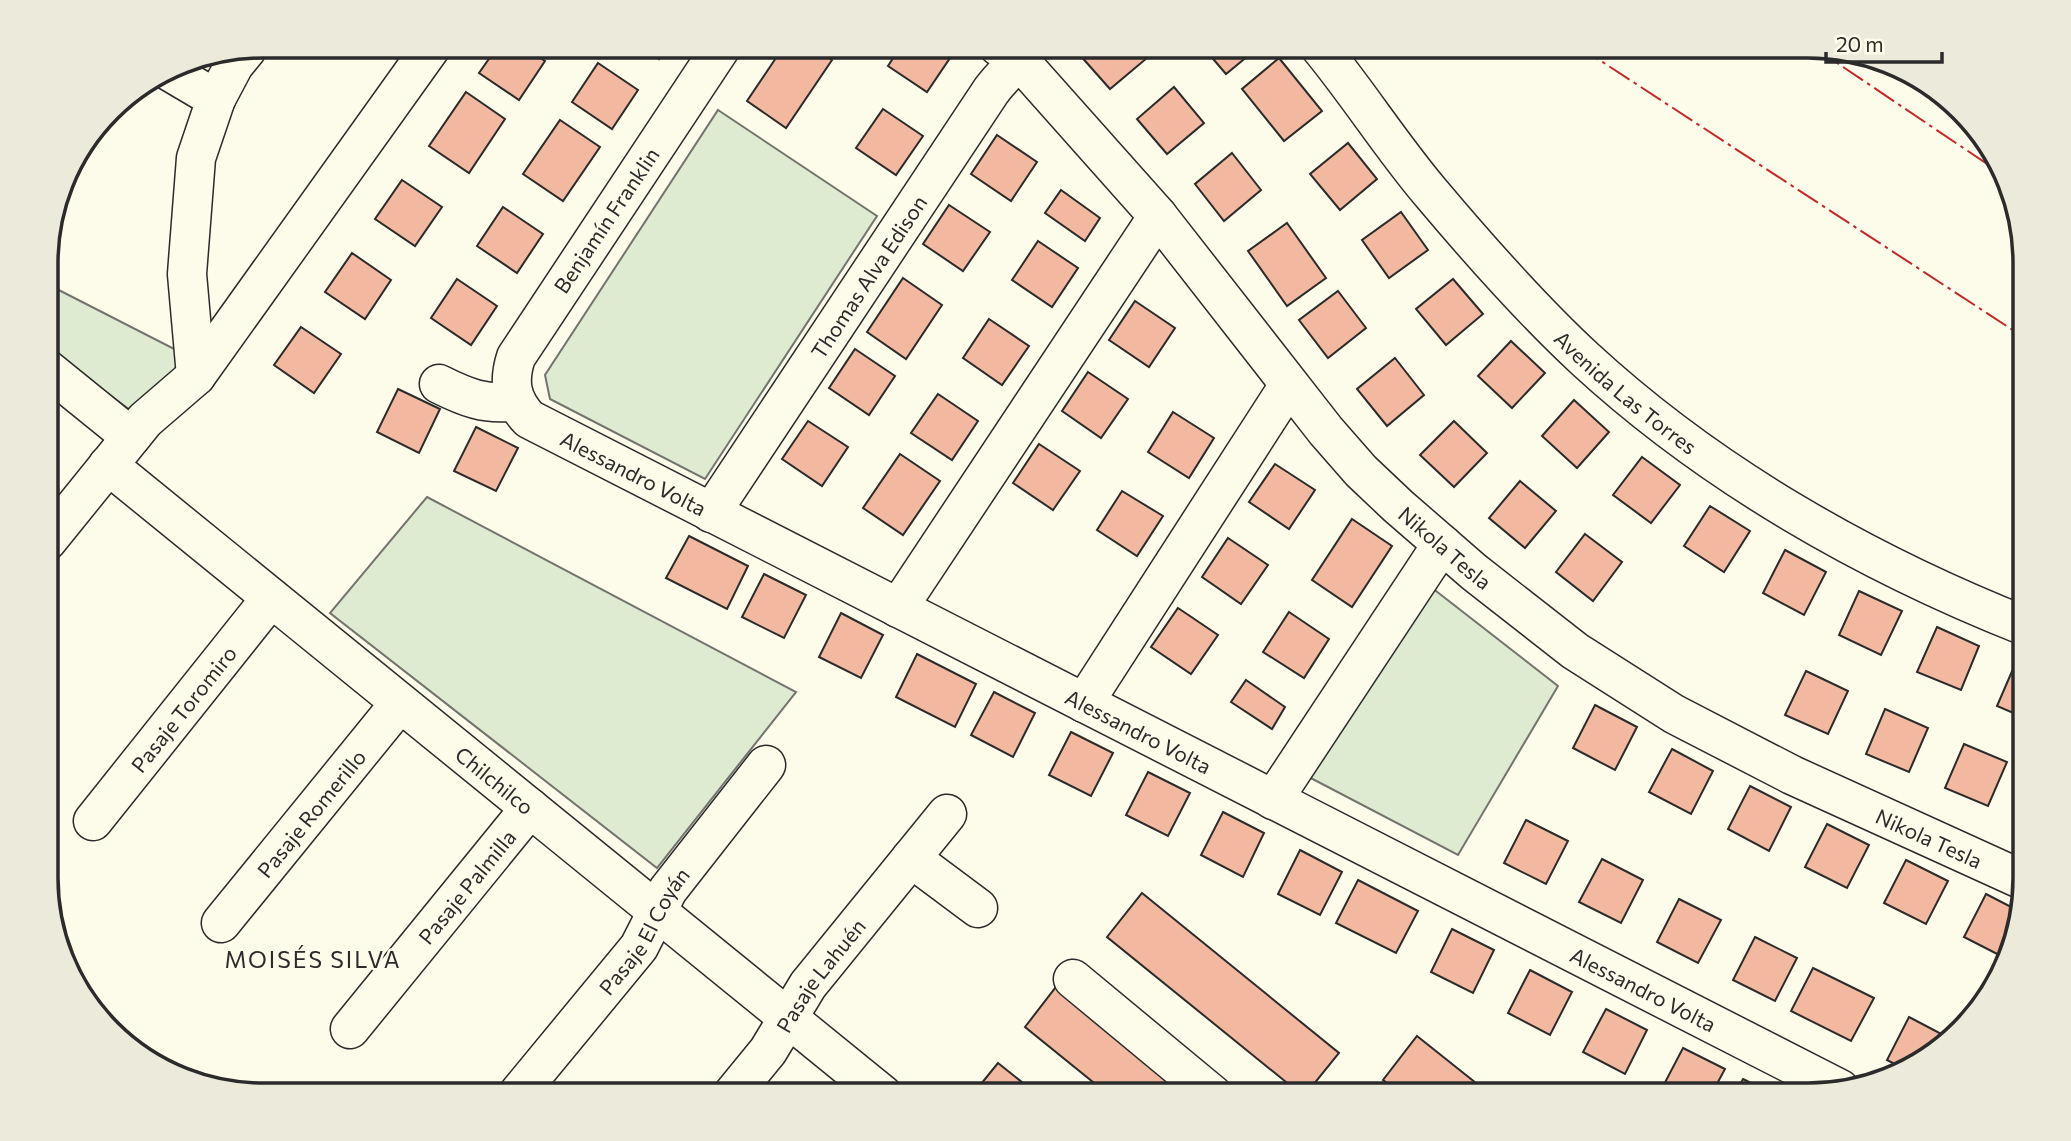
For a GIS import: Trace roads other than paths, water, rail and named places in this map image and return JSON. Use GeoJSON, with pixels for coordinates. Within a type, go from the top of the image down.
{"type":"FeatureCollection","features":[{"type":"Feature","properties":{"kind":"street"},"geometry":{"type":"LineString","coordinates":[[58,527],[157,408],[197,376],[423,58]]}},
{"type":"Feature","properties":{"kind":"street","name":"Benjamín Franklin"},"geometry":{"type":"LineString","coordinates":[[516,401],[510,380],[522,346],[714,58]]}},
{"type":"Feature","properties":{"kind":"street","name":"Thomas Alva Edison"},"geometry":{"type":"LineString","coordinates":[[711,513],[1012,58]]}},
{"type":"Feature","properties":{"kind":"street","name":"Nikola Tesla"},"geometry":{"type":"LineString","coordinates":[[1022,58],[1158,216],[1289,385],[1362,471],[1442,544],[1566,644],[1630,688],[1674,714],[1792,775],[2013,876]]}},
{"type":"Feature","properties":{"kind":"street","name":"Avenida Las Torres"},"geometry":{"type":"LineString","coordinates":[[1328,58],[1429,191],[1503,275],[1585,359],[1631,399],[1731,472],[1848,544],[1915,579],[2013,621]]}},
{"type":"Feature","properties":{"kind":"street"},"geometry":{"type":"LineString","coordinates":[[197,376],[187,274],[196,158],[216,99],[238,60]]}},
{"type":"Feature","properties":{"kind":"street"},"geometry":{"type":"LineString","coordinates":[[178,76],[216,99]]}},
{"type":"Feature","properties":{"kind":"street"},"geometry":{"type":"LineString","coordinates":[[898,608],[1158,216]]}},
{"type":"Feature","properties":{"kind":"street","name":"Chilchilco"},"geometry":{"type":"LineString","coordinates":[[58,381],[120,451],[271,598],[868,1083]]}},
{"type":"Feature","properties":{"kind":"street"},"geometry":{"type":"LineString","coordinates":[[439,384],[478,401],[516,401]]}},
{"type":"Feature","properties":{"kind":"street"},"geometry":{"type":"LineString","coordinates":[[1084,703],[1289,385]]}},
{"type":"Feature","properties":{"kind":"street","name":"Alessandro Volta"},"geometry":{"type":"LineString","coordinates":[[516,401],[522,411],[538,424],[1827,1082]]}},
{"type":"Feature","properties":{"kind":"street"},"geometry":{"type":"LineString","coordinates":[[1273,800],[1442,544]]}},
{"type":"Feature","properties":{"kind":"street","name":"Pasaje Toromiro"},"geometry":{"type":"LineString","coordinates":[[93,821],[271,598]]}},
{"type":"Feature","properties":{"kind":"street","name":"Pasaje Romerillo"},"geometry":{"type":"LineString","coordinates":[[220,923],[400,703]]}},
{"type":"Feature","properties":{"kind":"street","name":"Pasaje El Coyán"},"geometry":{"type":"LineString","coordinates":[[528,1083],[639,947],[668,890],[766,765]]}},
{"type":"Feature","properties":{"kind":"street","name":"Pasaje Palmilla"},"geometry":{"type":"LineString","coordinates":[[350,1029],[530,808]]}},
{"type":"Feature","properties":{"kind":"street","name":"Pasaje Lahuén"},"geometry":{"type":"LineString","coordinates":[[742,1083],[768,1051],[808,985],[947,814]]}},
{"type":"Feature","properties":{"kind":"street"},"geometry":{"type":"LineString","coordinates":[[911,858],[978,908]]}},
{"type":"Feature","properties":{"kind":"street"},"geometry":{"type":"LineString","coordinates":[[1073,979],[1199,1083]]}},
{"type":"Feature","properties":{"kind":"district","name":"MOISÉS SILVA"},"geometry":{"type":"Point","coordinates":[313,959]}}]}
